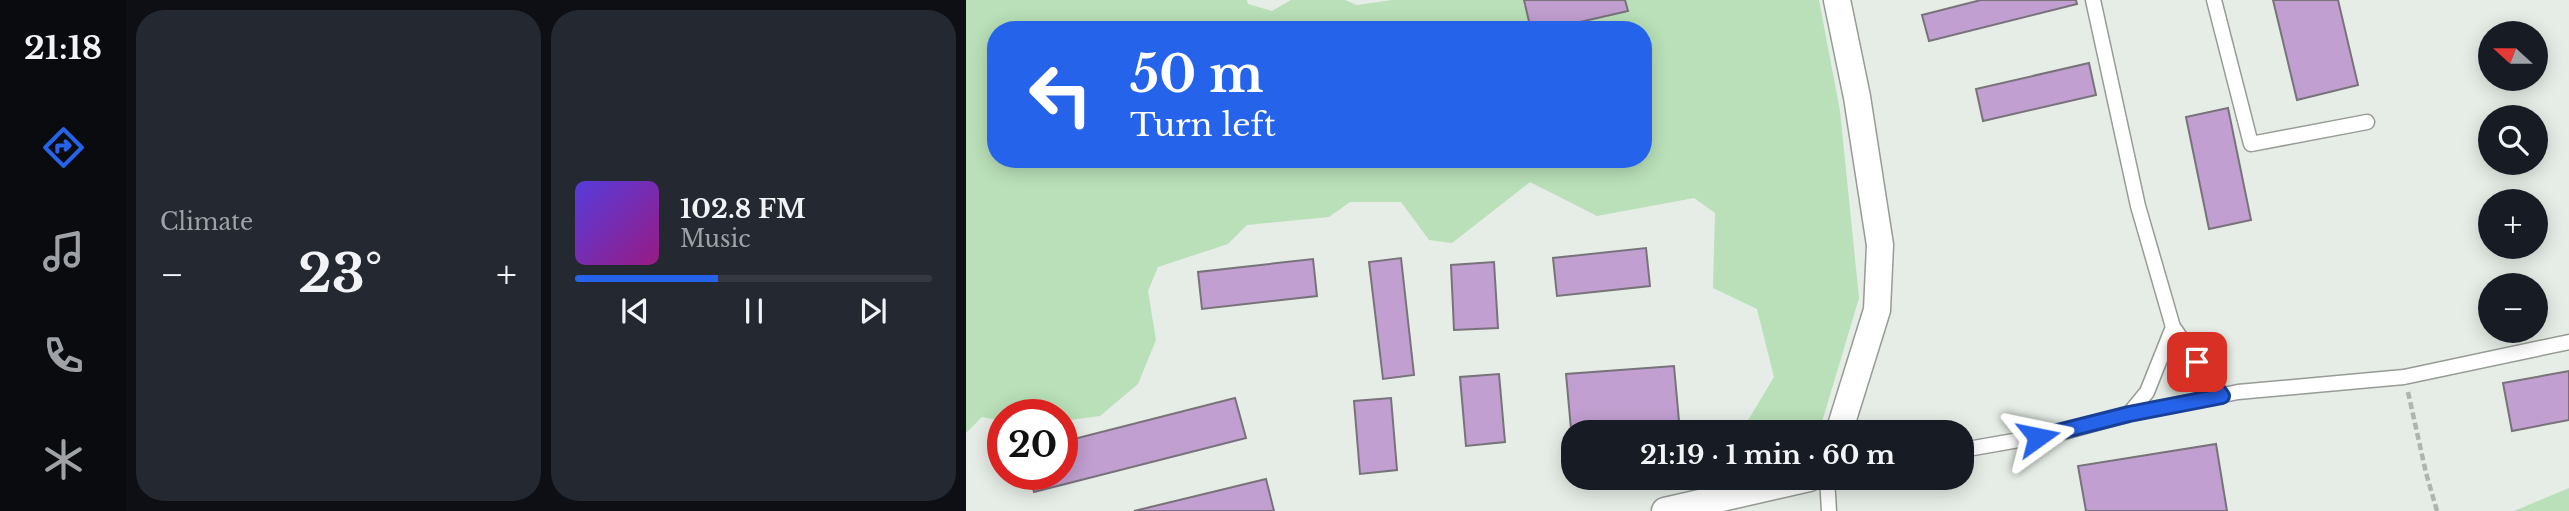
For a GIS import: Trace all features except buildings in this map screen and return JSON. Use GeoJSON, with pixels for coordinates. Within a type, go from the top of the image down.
{"type":"FeatureCollection","features":[{"type":"Feature","properties":{"kind":"street"},"geometry":{"type":"LineString","coordinates":[[1837,0],[1857,97],[1880,246],[1877,310],[1843,420]]}},
{"type":"Feature","properties":{"kind":"street"},"geometry":{"type":"LineString","coordinates":[[1665,511],[1757,490]]}},
{"type":"Feature","properties":{"kind":"lane"},"geometry":{"type":"LineString","coordinates":[[2093,0],[2138,206],[2173,327],[2222,396]]}},
{"type":"Feature","properties":{"kind":"lane"},"geometry":{"type":"LineString","coordinates":[[2214,0],[2251,144],[2367,122]]}},
{"type":"Feature","properties":{"kind":"lane"},"geometry":{"type":"LineString","coordinates":[[2129,414],[2147,393],[2173,327]]}},
{"type":"Feature","properties":{"kind":"lane"},"geometry":{"type":"LineString","coordinates":[[1974,448],[2064,432],[2129,414],[2222,396],[2404,377],[2569,342]]}},
{"type":"Feature","properties":{"kind":"lane"},"geometry":{"type":"LineString","coordinates":[[1828,490],[1829,511]]}},
{"type":"Feature","properties":{"kind":"path"},"geometry":{"type":"LineString","coordinates":[[2404,377],[2437,511]]}},
{"type":"Feature","properties":{"kind":"green space"},"geometry":{"type":"Polygon","coordinates":[[[966,0],[1247,0],[1248,4],[1272,11],[1291,0],[1345,0],[1357,5],[1392,0],[1819,0],[1840,111],[1859,298],[1823,420],[1748,420],[1774,377],[1757,309],[1713,288],[1715,213],[1694,198],[1597,216],[1530,182],[1452,243],[1429,240],[1401,202],[1350,202],[1329,217],[1247,225],[1228,244],[1158,267],[1148,291],[1156,340],[1138,384],[1100,416],[1078,419],[1078,399],[987,399],[987,418],[982,417],[966,433],[966,0]]]}},
{"type":"Feature","properties":{"kind":"green space"},"geometry":{"type":"Polygon","coordinates":[[[2569,488],[2569,511],[2514,511],[2569,488]]]}},
{"type":"Feature","properties":{"kind":"route"},"geometry":{"type":"LineString","coordinates":[[2038,437],[2129,414],[2222,396],[2197,362]]}}]}
